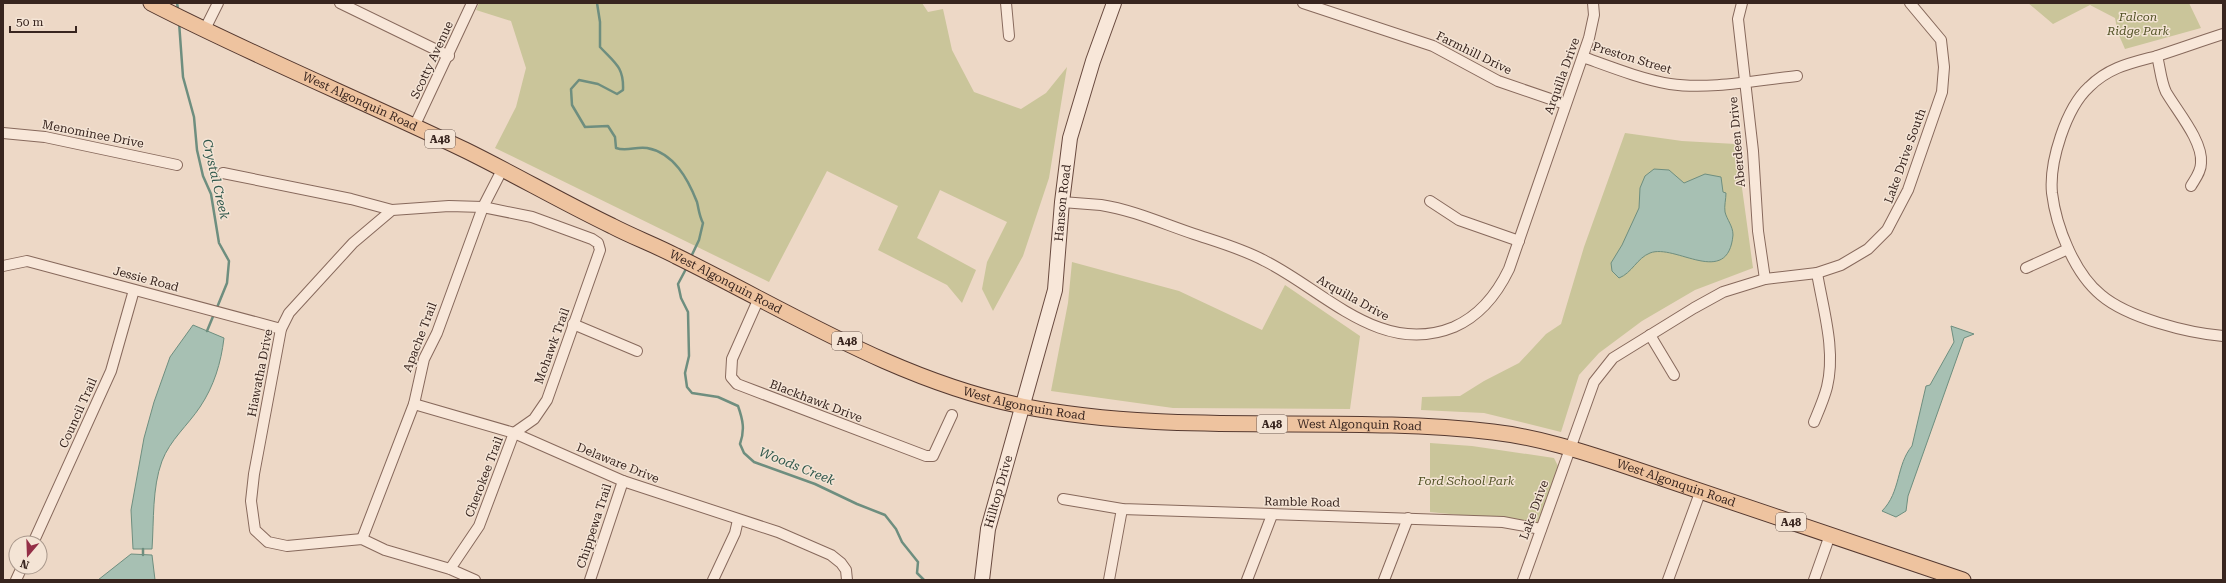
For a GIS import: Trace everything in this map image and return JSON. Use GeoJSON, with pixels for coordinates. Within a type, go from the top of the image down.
{"type":"FeatureCollection","features":[{"type":"Feature","properties":{"kind":"main road","name":"Hanson Road"},"geometry":{"type":"LineString","coordinates":[[1023,406],[1055,290],[1062,202],[1070,138],[1093,61],[1114,3]]}},
{"type":"Feature","properties":{"kind":"main road","name":"West Algonquin Road"},"geometry":{"type":"LineString","coordinates":[[154,4],[414,127],[502,170],[614,228],[671,253],[891,364],[960,390],[1023,406],[1116,419],[1436,428],[1496,432],[1570,448],[1701,490],[1960,580]]}},
{"type":"Feature","properties":{"kind":"main road","name":"Hilltop Drive"},"geometry":{"type":"LineString","coordinates":[[982,580],[988,529],[1023,406]]}},
{"type":"Feature","properties":{"kind":"street"},"geometry":{"type":"LineString","coordinates":[[205,29],[218,3]]}},
{"type":"Feature","properties":{"kind":"street"},"geometry":{"type":"LineString","coordinates":[[340,3],[449,56]]}},
{"type":"Feature","properties":{"kind":"street","name":"Scotty Avenue"},"geometry":{"type":"LineString","coordinates":[[414,127],[449,56],[472,3]]}},
{"type":"Feature","properties":{"kind":"street"},"geometry":{"type":"LineString","coordinates":[[1006,3],[1009,36]]}},
{"type":"Feature","properties":{"kind":"street","name":"Farmhill Drive"},"geometry":{"type":"LineString","coordinates":[[1303,3],[1433,46],[1498,81],[1565,104]]}},
{"type":"Feature","properties":{"kind":"street","name":"Arquilla Drive"},"geometry":{"type":"LineString","coordinates":[[1062,202],[1102,205],[1130,212],[1237,248],[1266,261],[1370,324],[1401,334],[1427,334],[1445,331],[1462,323],[1479,311],[1502,284],[1519,241],[1565,104],[1583,57],[1592,27],[1593,3]]}},
{"type":"Feature","properties":{"kind":"street","name":"Aberdeen Drive"},"geometry":{"type":"LineString","coordinates":[[1742,3],[1738,19],[1753,151],[1758,231],[1765,279]]}},
{"type":"Feature","properties":{"kind":"street","name":"Lake Drive South"},"geometry":{"type":"LineString","coordinates":[[1570,448],[1594,382],[1613,358],[1724,292],[1765,279],[1817,273],[1841,265],[1856,257],[1878,240],[1887,230],[1902,205],[1942,92],[1944,67],[1941,40],[1910,3]]}},
{"type":"Feature","properties":{"kind":"street"},"geometry":{"type":"LineString","coordinates":[[2223,34],[2157,56],[2122,64],[2104,74],[2085,92],[2068,118],[2052,174],[2052,187],[2059,223],[2068,249],[2090,285],[2101,296],[2116,305],[2173,326],[2206,334],[2223,336]]}},
{"type":"Feature","properties":{"kind":"street"},"geometry":{"type":"LineString","coordinates":[[2157,56],[2165,90],[2188,125],[2198,148],[2202,163],[2198,175],[2191,186]]}},
{"type":"Feature","properties":{"kind":"street","name":"Preston Street"},"geometry":{"type":"LineString","coordinates":[[1583,57],[1653,80],[1671,84],[1708,85],[1798,76]]}},
{"type":"Feature","properties":{"kind":"street","name":"Menominee Drive"},"geometry":{"type":"LineString","coordinates":[[3,133],[45,137],[177,165]]}},
{"type":"Feature","properties":{"kind":"street","name":"Apache Trail"},"geometry":{"type":"LineString","coordinates":[[362,539],[414,404],[424,359],[437,333],[483,207],[502,170]]}},
{"type":"Feature","properties":{"kind":"street"},"geometry":{"type":"LineString","coordinates":[[223,173],[351,199],[392,210],[433,207],[483,207]]}},
{"type":"Feature","properties":{"kind":"street"},"geometry":{"type":"LineString","coordinates":[[1430,200],[1459,220],[1519,241]]}},
{"type":"Feature","properties":{"kind":"street","name":"Mohawk Trail"},"geometry":{"type":"LineString","coordinates":[[483,207],[532,217],[583,235],[598,243],[599,256],[544,406],[528,425],[514,433]]}},
{"type":"Feature","properties":{"kind":"street","name":"Hiawatha Drive"},"geometry":{"type":"LineString","coordinates":[[392,210],[353,243],[289,313],[281,329],[254,474],[251,501],[256,530],[268,542],[281,545],[362,539],[385,550],[450,569],[475,580]]}},
{"type":"Feature","properties":{"kind":"street"},"geometry":{"type":"LineString","coordinates":[[2026,268],[2068,249]]}},
{"type":"Feature","properties":{"kind":"street","name":"Jessie Road"},"geometry":{"type":"LineString","coordinates":[[3,266],[27,261],[200,306],[220,313],[281,329]]}},
{"type":"Feature","properties":{"kind":"street"},"geometry":{"type":"LineString","coordinates":[[1814,422],[1827,386],[1829,368],[1829,346],[1817,273]]}},
{"type":"Feature","properties":{"kind":"street","name":"Council Trail"},"geometry":{"type":"LineString","coordinates":[[37,535],[111,371],[134,290]]}},
{"type":"Feature","properties":{"kind":"street","name":"Blackhawk Drive"},"geometry":{"type":"LineString","coordinates":[[760,298],[732,358],[730,377],[737,384],[926,456],[933,456],[952,415]]}},
{"type":"Feature","properties":{"kind":"street"},"geometry":{"type":"LineString","coordinates":[[573,324],[637,351]]}},
{"type":"Feature","properties":{"kind":"street"},"geometry":{"type":"LineString","coordinates":[[1650,335],[1674,375]]}},
{"type":"Feature","properties":{"kind":"street","name":"Delaware Drive"},"geometry":{"type":"LineString","coordinates":[[414,404],[514,433],[623,481],[778,532],[813,546],[841,562],[846,570],[847,580]]}},
{"type":"Feature","properties":{"kind":"street","name":"Cherokee Trail"},"geometry":{"type":"LineString","coordinates":[[450,569],[479,526],[514,433]]}},
{"type":"Feature","properties":{"kind":"street","name":"Lake Drive"},"geometry":{"type":"LineString","coordinates":[[1523,580],[1570,448]]}},
{"type":"Feature","properties":{"kind":"street","name":"Chippewa Trail"},"geometry":{"type":"LineString","coordinates":[[590,580],[623,481]]}},
{"type":"Feature","properties":{"kind":"street"},"geometry":{"type":"LineString","coordinates":[[1668,580],[1701,490]]}},
{"type":"Feature","properties":{"kind":"street","name":"Ramble Road"},"geometry":{"type":"LineString","coordinates":[[1063,499],[1122,509],[1503,522],[1541,529]]}},
{"type":"Feature","properties":{"kind":"street"},"geometry":{"type":"LineString","coordinates":[[1108,580],[1122,509]]}},
{"type":"Feature","properties":{"kind":"street"},"geometry":{"type":"LineString","coordinates":[[1247,580],[1272,515]]}},
{"type":"Feature","properties":{"kind":"street"},"geometry":{"type":"LineString","coordinates":[[1384,580],[1408,518]]}},
{"type":"Feature","properties":{"kind":"street"},"geometry":{"type":"LineString","coordinates":[[713,580],[735,533],[738,520]]}},
{"type":"Feature","properties":{"kind":"street"},"geometry":{"type":"LineString","coordinates":[[1814,580],[1830,535]]}},
{"type":"Feature","properties":{"kind":"green space"},"geometry":{"type":"Polygon","coordinates":[[[479,3],[922,3],[928,12],[943,9],[952,50],[974,92],[1021,109],[1046,93],[1067,67],[1049,178],[1023,256],[993,311],[982,289],[987,262],[1007,222],[940,190],[917,238],[976,270],[962,303],[947,285],[878,250],[898,206],[827,171],[769,282],[495,148],[516,107],[526,68],[511,21],[476,10],[479,3]]]}},
{"type":"Feature","properties":{"kind":"green space","name":"Falcon Ridge Park"},"geometry":{"type":"Polygon","coordinates":[[[2028,3],[2189,3],[2201,28],[2125,49],[2118,33],[2115,18],[2090,5],[2053,24],[2028,3]]]}},
{"type":"Feature","properties":{"kind":"green space"},"geometry":{"type":"Polygon","coordinates":[[[1625,133],[1682,141],[1736,144],[1753,268],[1695,290],[1642,321],[1599,353],[1579,375],[1561,432],[1484,413],[1421,410],[1422,397],[1460,396],[1484,381],[1519,363],[1546,334],[1561,324],[1584,247],[1625,133]]]}},
{"type":"Feature","properties":{"kind":"green space"},"geometry":{"type":"Polygon","coordinates":[[[1072,262],[1179,291],[1262,330],[1285,285],[1360,336],[1350,409],[1173,408],[1051,391],[1068,303],[1072,262]]]}},
{"type":"Feature","properties":{"kind":"green space","name":"Ford School Park"},"geometry":{"type":"Polygon","coordinates":[[[1430,443],[1472,446],[1554,458],[1558,466],[1538,523],[1430,512],[1430,443]]]}},
{"type":"Feature","properties":{"kind":"shaded area"},"geometry":{"type":"Polygon","coordinates":[[[1654,169],[1669,170],[1684,183],[1705,174],[1721,177],[1723,192],[1726,193],[1725,212],[1733,232],[1729,251],[1721,259],[1711,262],[1661,252],[1650,253],[1645,255],[1628,273],[1619,278],[1612,271],[1611,263],[1622,245],[1639,208],[1640,188],[1645,176],[1654,169]]]}},
{"type":"Feature","properties":{"kind":"shaded area"},"geometry":{"type":"Polygon","coordinates":[[[193,325],[224,338],[219,365],[213,383],[205,399],[165,453],[162,461],[156,482],[152,549],[133,549],[131,510],[144,438],[154,402],[170,357],[193,325]]]}},
{"type":"Feature","properties":{"kind":"shaded area"},"geometry":{"type":"Polygon","coordinates":[[[1951,326],[1974,334],[1964,338],[1908,496],[1906,511],[1896,517],[1882,511],[1892,496],[1903,462],[1912,446],[1926,386],[1930,385],[1954,342],[1951,326]]]}},
{"type":"Feature","properties":{"kind":"shaded area"},"geometry":{"type":"Polygon","coordinates":[[[131,554],[152,555],[155,580],[98,580],[131,554]]]}},
{"type":"Feature","properties":{"kind":"waterway","name":"Crystal Creek"},"geometry":{"type":"LineString","coordinates":[[177,3],[178,9]]}},
{"type":"Feature","properties":{"kind":"waterway","name":"Woods Creek"},"geometry":{"type":"LineString","coordinates":[[597,3],[600,22],[600,47],[618,66],[622,76],[623,90],[617,94],[598,84],[579,80],[571,89],[572,105],[585,127],[608,126],[615,137],[616,148],[647,148],[657,151],[665,155],[679,168],[697,202],[703,223],[699,240],[690,259]]}},
{"type":"Feature","properties":{"kind":"waterway","name":"Crystal Creek"},"geometry":{"type":"LineString","coordinates":[[179,22],[183,77],[194,117],[197,150],[203,176],[211,194],[219,243],[229,261],[227,283],[216,310]]}},
{"type":"Feature","properties":{"kind":"waterway","name":"Woods Creek"},"geometry":{"type":"LineString","coordinates":[[687,267],[678,284],[681,298],[688,312],[689,356],[685,373],[687,387],[692,393],[718,397],[738,406],[743,425],[740,444],[744,453],[754,462],[815,484],[857,504],[885,515],[896,529],[902,542],[918,562],[917,573],[924,580]]}},
{"type":"Feature","properties":{"kind":"waterway","name":"Crystal Creek"},"geometry":{"type":"LineString","coordinates":[[207,331],[214,314]]}},
{"type":"Feature","properties":{"kind":"waterway"},"geometry":{"type":"LineString","coordinates":[[143,549],[143,555]]}}]}
